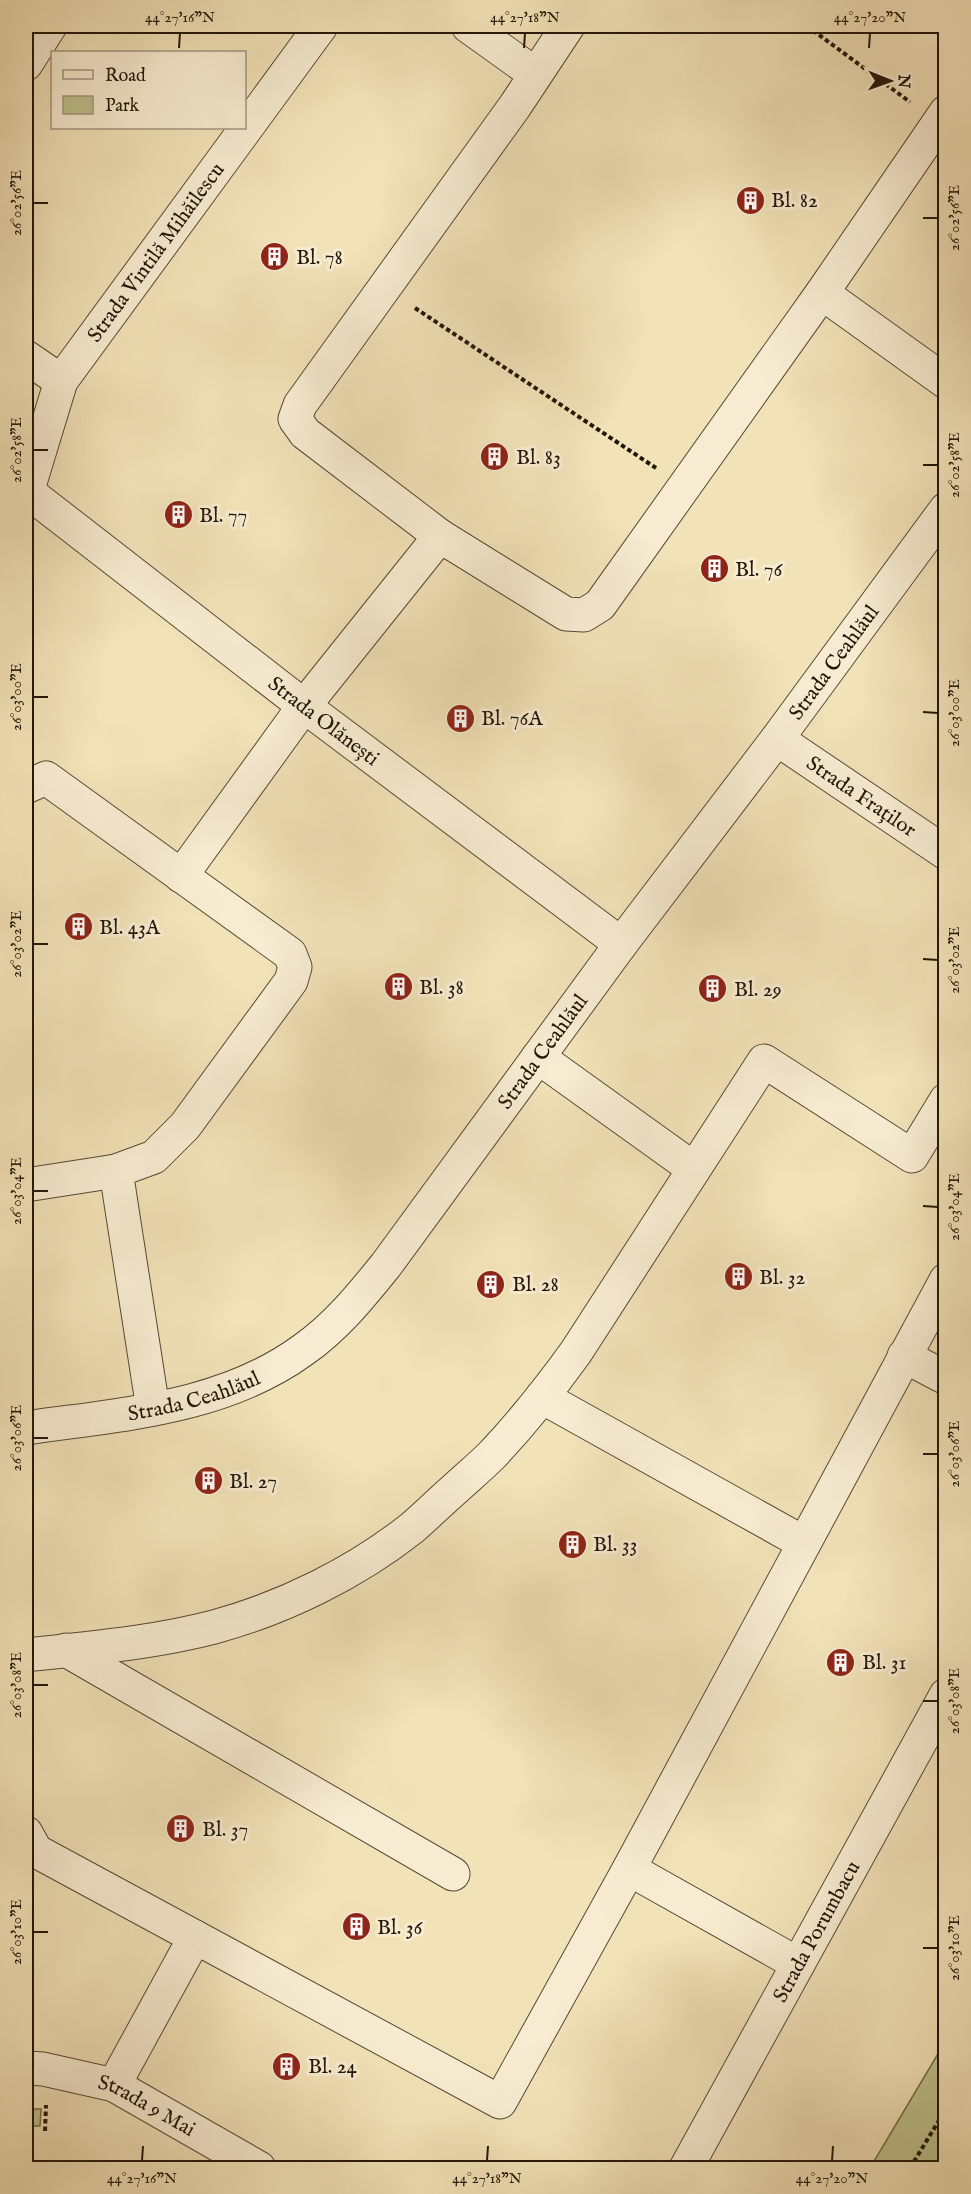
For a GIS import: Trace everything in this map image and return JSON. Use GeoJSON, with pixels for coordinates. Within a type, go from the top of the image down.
{"type":"FeatureCollection","features":[{"type":"Feature","properties":{"kind":"street"},"geometry":{"type":"LineString","coordinates":[[26,64],[50,26]]}},
{"type":"Feature","properties":{"kind":"street","name":"Strada Vintilă Mihăilescu"},"geometry":{"type":"LineString","coordinates":[[246,129],[321,26]]}},
{"type":"Feature","properties":{"kind":"street"},"geometry":{"type":"LineString","coordinates":[[468,26],[535,74]]}},
{"type":"Feature","properties":{"kind":"street"},"geometry":{"type":"LineString","coordinates":[[568,26],[515,106],[300,405],[295,419],[305,433],[440,536],[566,614],[584,615],[600,605],[822,293],[942,117]]}},
{"type":"Feature","properties":{"kind":"street","name":"Strada Vintilă Mihăilescu"},"geometry":{"type":"LineString","coordinates":[[27,494],[62,381],[246,129]]}},
{"type":"Feature","properties":{"kind":"street"},"geometry":{"type":"LineString","coordinates":[[822,293],[945,382]]}},
{"type":"Feature","properties":{"kind":"street"},"geometry":{"type":"LineString","coordinates":[[26,357],[62,381]]}},
{"type":"Feature","properties":{"kind":"street","name":"Strada Olănești"},"geometry":{"type":"LineString","coordinates":[[27,494],[621,944]]}},
{"type":"Feature","properties":{"kind":"street","name":"Strada Ceahlăul"},"geometry":{"type":"LineString","coordinates":[[26,1428],[186,1404],[250,1381],[303,1350],[333,1326],[386,1265],[621,944],[939,530]]}},
{"type":"Feature","properties":{"kind":"street"},"geometry":{"type":"LineString","coordinates":[[181,876],[304,706],[440,536]]}},
{"type":"Feature","properties":{"kind":"street","name":"Strada Fraților"},"geometry":{"type":"LineString","coordinates":[[777,739],[945,853]]}},
{"type":"Feature","properties":{"kind":"street"},"geometry":{"type":"LineString","coordinates":[[26,787],[46,778],[290,954],[295,967],[291,981],[185,1126],[153,1157],[116,1171],[26,1185]]}},
{"type":"Feature","properties":{"kind":"street"},"geometry":{"type":"LineString","coordinates":[[538,1057],[694,1169]]}},
{"type":"Feature","properties":{"kind":"street"},"geometry":{"type":"LineString","coordinates":[[26,1655],[135,1642],[214,1627],[259,1613],[309,1591],[372,1555],[412,1528],[492,1455],[542,1397],[576,1352],[764,1061],[912,1156],[945,1100]]}},
{"type":"Feature","properties":{"kind":"street"},"geometry":{"type":"LineString","coordinates":[[116,1171],[153,1409]]}},
{"type":"Feature","properties":{"kind":"street"},"geometry":{"type":"LineString","coordinates":[[26,1833],[36,1851],[500,2102],[629,1869],[945,1280]]}},
{"type":"Feature","properties":{"kind":"street"},"geometry":{"type":"LineString","coordinates":[[904,1356],[945,1378]]}},
{"type":"Feature","properties":{"kind":"street"},"geometry":{"type":"LineString","coordinates":[[542,1397],[804,1543]]}},
{"type":"Feature","properties":{"kind":"street"},"geometry":{"type":"LineString","coordinates":[[66,1650],[453,1874]]}},
{"type":"Feature","properties":{"kind":"street","name":"Strada Porumbacu"},"geometry":{"type":"LineString","coordinates":[[686,2169],[945,1695]]}},
{"type":"Feature","properties":{"kind":"street"},"geometry":{"type":"LineString","coordinates":[[629,1869],[798,1964]]}},
{"type":"Feature","properties":{"kind":"street"},"geometry":{"type":"LineString","coordinates":[[114,2085],[195,1937]]}},
{"type":"Feature","properties":{"kind":"street","name":"Strada 9 Mai"},"geometry":{"type":"LineString","coordinates":[[26,2068],[43,2069],[114,2085],[259,2169]]}},
{"type":"Feature","properties":{"kind":"path"},"geometry":{"type":"LineString","coordinates":[[807,26],[942,117]]}},
{"type":"Feature","properties":{"kind":"path"},"geometry":{"type":"LineString","coordinates":[[384,287],[684,486]]}},
{"type":"Feature","properties":{"kind":"path"},"geometry":{"type":"LineString","coordinates":[[910,2169],[945,2109]]}},
{"type":"Feature","properties":{"kind":"green space"},"geometry":{"type":"Polygon","coordinates":[[[945,2042],[945,2168],[870,2168],[945,2042]]]}},
{"type":"Feature","properties":{"kind":"green space"},"geometry":{"type":"Polygon","coordinates":[[[26,2109],[41,2109],[40,2126],[26,2126],[26,2109]]]}},
{"type":"Feature","properties":{"kind":"place","name":"Bl. 82"},"geometry":{"type":"Point","coordinates":[750,200]}},
{"type":"Feature","properties":{"kind":"place","name":"Bl. 78"},"geometry":{"type":"Point","coordinates":[275,257]}},
{"type":"Feature","properties":{"kind":"place","name":"Bl. 83"},"geometry":{"type":"Point","coordinates":[495,457]}},
{"type":"Feature","properties":{"kind":"place","name":"Bl. 77"},"geometry":{"type":"Point","coordinates":[178,515]}},
{"type":"Feature","properties":{"kind":"place","name":"Bl. 76"},"geometry":{"type":"Point","coordinates":[714,569]}},
{"type":"Feature","properties":{"kind":"place","name":"Bl. 76A"},"geometry":{"type":"Point","coordinates":[460,718]}},
{"type":"Feature","properties":{"kind":"place","name":"Bl. 43A"},"geometry":{"type":"Point","coordinates":[78,927]}},
{"type":"Feature","properties":{"kind":"place","name":"Bl. 38"},"geometry":{"type":"Point","coordinates":[398,987]}},
{"type":"Feature","properties":{"kind":"place","name":"Bl. 29"},"geometry":{"type":"Point","coordinates":[713,989]}},
{"type":"Feature","properties":{"kind":"place","name":"Bl. 32"},"geometry":{"type":"Point","coordinates":[738,1277]}},
{"type":"Feature","properties":{"kind":"place","name":"Bl. 28"},"geometry":{"type":"Point","coordinates":[491,1284]}},
{"type":"Feature","properties":{"kind":"place","name":"Bl. 27"},"geometry":{"type":"Point","coordinates":[208,1481]}},
{"type":"Feature","properties":{"kind":"place","name":"Bl. 33"},"geometry":{"type":"Point","coordinates":[572,1544]}},
{"type":"Feature","properties":{"kind":"place","name":"Bl. 31"},"geometry":{"type":"Point","coordinates":[841,1662]}},
{"type":"Feature","properties":{"kind":"place","name":"Bl. 37"},"geometry":{"type":"Point","coordinates":[181,1829]}},
{"type":"Feature","properties":{"kind":"place","name":"Bl. 36"},"geometry":{"type":"Point","coordinates":[356,1927]}},
{"type":"Feature","properties":{"kind":"place","name":"Bl. 24"},"geometry":{"type":"Point","coordinates":[287,2066]}}]}
